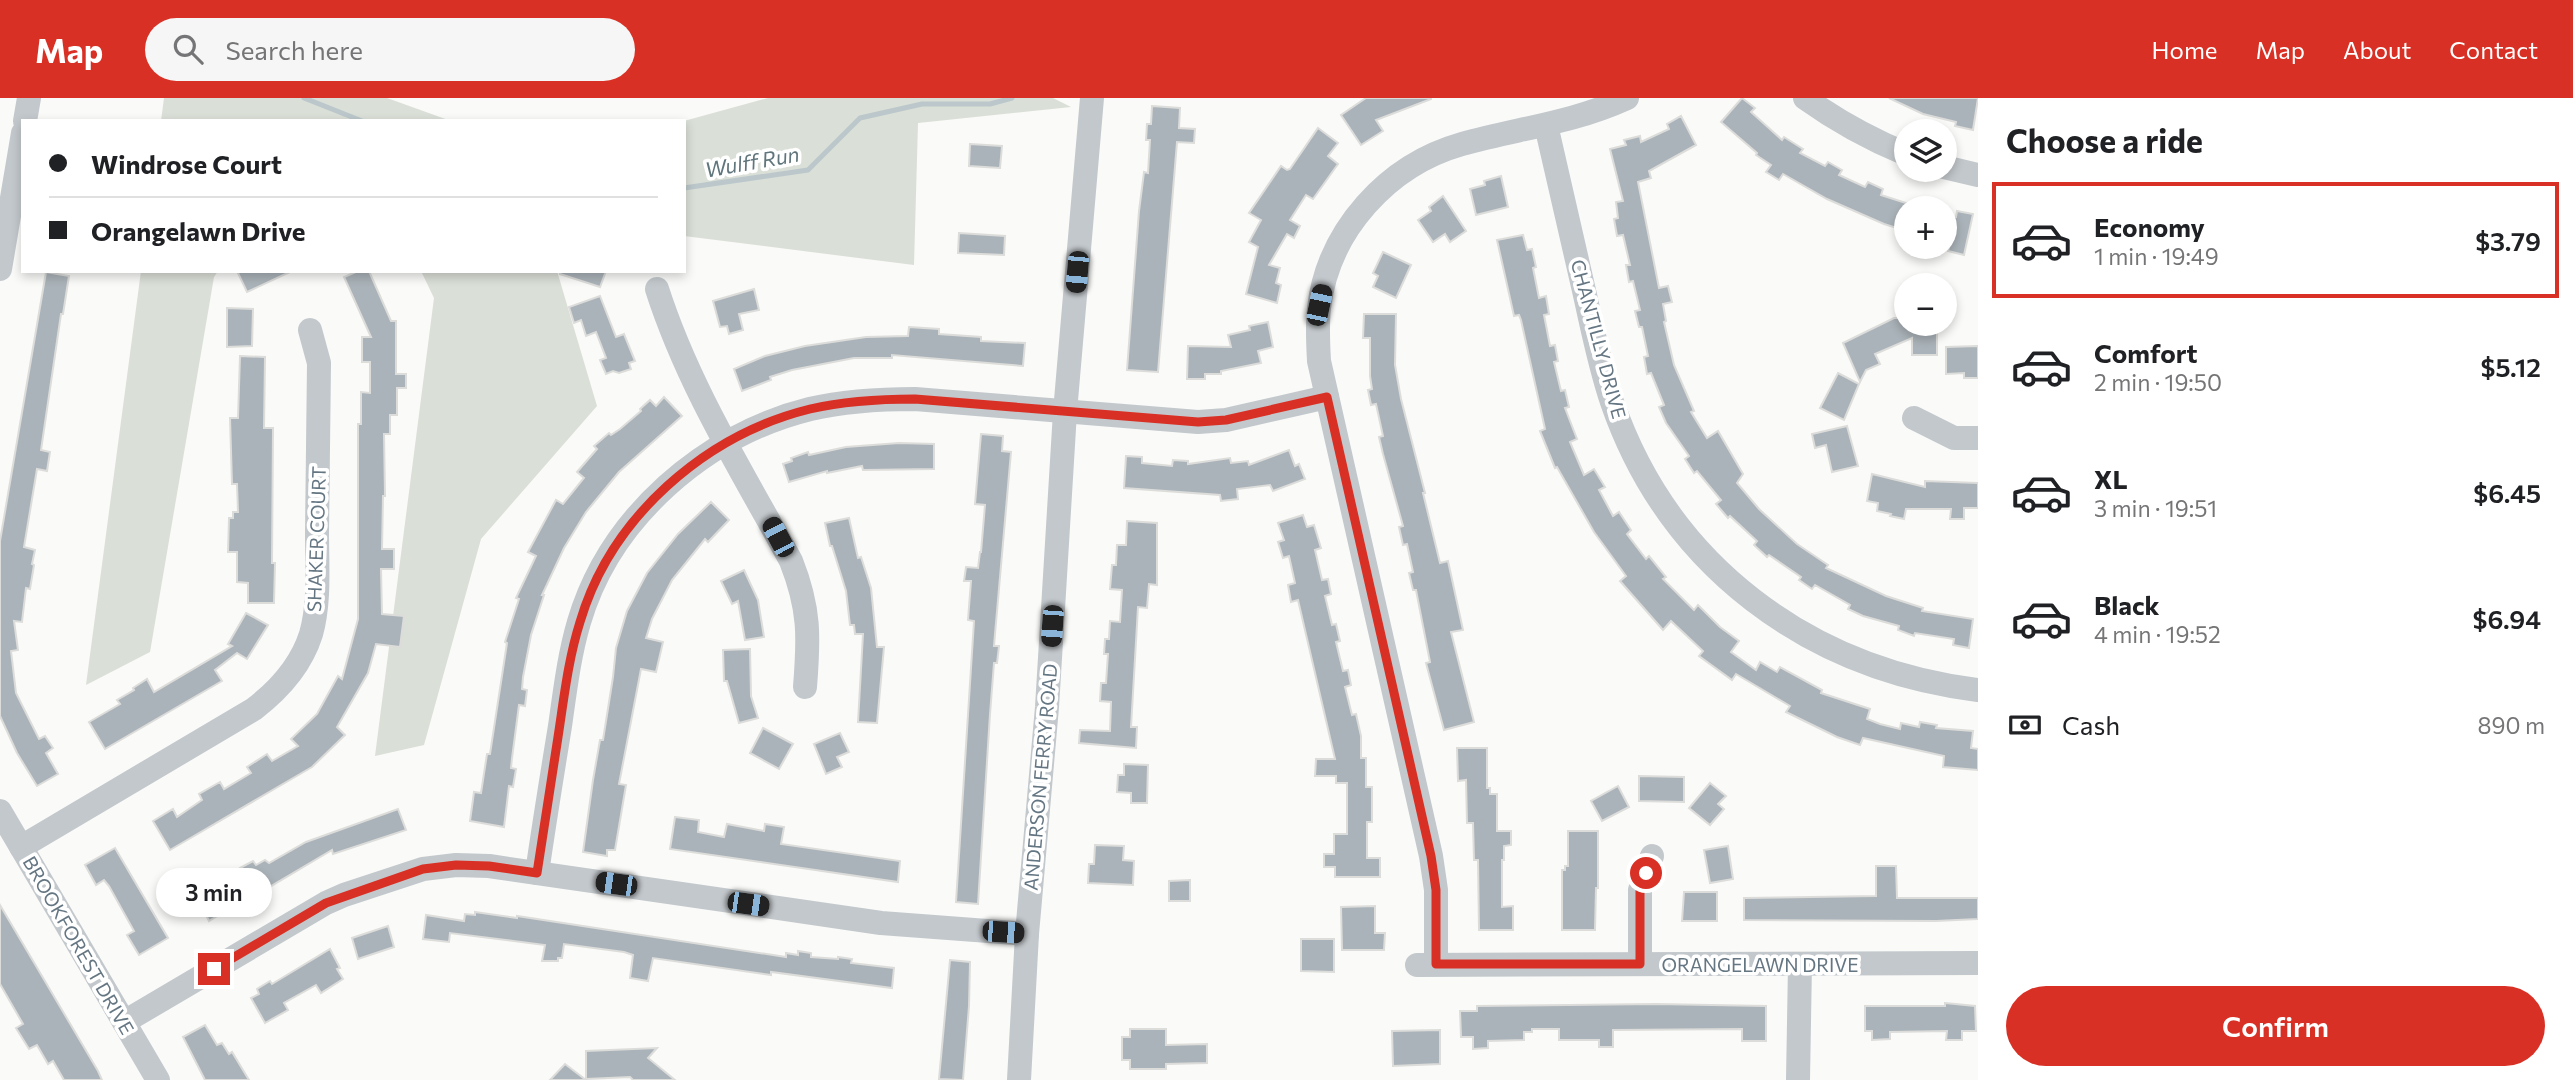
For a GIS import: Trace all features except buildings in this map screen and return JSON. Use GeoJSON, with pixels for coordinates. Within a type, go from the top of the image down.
{"type":"FeatureCollection","features":[{"type":"Feature","properties":{"kind":"street"},"geometry":{"type":"LineString","coordinates":[[25,119],[29,98]]}},
{"type":"Feature","properties":{"kind":"street","name":"ANDERSON FERRY ROAD"},"geometry":{"type":"LineString","coordinates":[[1020,1080],[1027,934],[1047,707],[1065,412],[1092,98]]}},
{"type":"Feature","properties":{"kind":"street"},"geometry":{"type":"LineString","coordinates":[[537,873],[570,660],[580,621],[592,590],[610,554],[634,521],[677,477],[726,442],[779,418],[810,409],[874,399],[915,399],[1198,422],[1226,420],[1327,397],[1319,361],[1319,305],[1332,258],[1343,236],[1361,209],[1377,192],[1402,171],[1431,155],[1461,144],[1571,120],[1627,98]]}},
{"type":"Feature","properties":{"kind":"street"},"geometry":{"type":"LineString","coordinates":[[1805,98],[1828,115],[1894,149]]}},
{"type":"Feature","properties":{"kind":"street","name":"CHANTILLY DRIVE"},"geometry":{"type":"LineString","coordinates":[[1546,124],[1599,358],[1612,402],[1651,486],[1678,525],[1728,579],[1757,603],[1787,625],[1828,648],[1862,663],[1906,677],[1978,690]]}},
{"type":"Feature","properties":{"kind":"street"},"geometry":{"type":"LineString","coordinates":[[0,269],[21,145]]}},
{"type":"Feature","properties":{"kind":"street"},"geometry":{"type":"LineString","coordinates":[[1957,170],[1978,175]]}},
{"type":"Feature","properties":{"kind":"street"},"geometry":{"type":"LineString","coordinates":[[657,289],[686,367],[791,561],[801,585],[809,633],[805,687]]}},
{"type":"Feature","properties":{"kind":"street","name":"SHAKER COURT"},"geometry":{"type":"LineString","coordinates":[[21,847],[254,709],[273,694],[302,656],[311,633],[317,594],[319,363],[310,330]]}},
{"type":"Feature","properties":{"kind":"street","name":"ORANGELAWN DRIVE"},"geometry":{"type":"LineString","coordinates":[[1327,397],[1431,856],[1436,890],[1427,965],[1978,963]]}},
{"type":"Feature","properties":{"kind":"street"},"geometry":{"type":"LineString","coordinates":[[1914,418],[1954,438],[1978,438]]}},
{"type":"Feature","properties":{"kind":"street","name":"BROOKFOREST DRIVE"},"geometry":{"type":"LineString","coordinates":[[0,811],[158,1080]]}},
{"type":"Feature","properties":{"kind":"street"},"geometry":{"type":"LineString","coordinates":[[1640,964],[1640,890],[1652,856]]}},
{"type":"Feature","properties":{"kind":"street"},"geometry":{"type":"LineString","coordinates":[[124,1022],[326,903],[423,869],[456,865],[489,866],[881,923],[1027,934]]}},
{"type":"Feature","properties":{"kind":"street"},"geometry":{"type":"LineString","coordinates":[[1798,1080],[1800,964]]}},
{"type":"Feature","properties":{"kind":"shaded area"},"geometry":{"type":"Polygon","coordinates":[[[164,98],[387,98],[445,119],[161,119],[164,98]]]}},
{"type":"Feature","properties":{"kind":"shaded area"},"geometry":{"type":"Polygon","coordinates":[[[768,98],[1053,98],[1071,107],[918,123],[914,265],[686,236],[686,120],[768,98]]]}},
{"type":"Feature","properties":{"kind":"shaded area"},"geometry":{"type":"Polygon","coordinates":[[[141,273],[217,273],[150,652],[86,685],[141,273]]]}},
{"type":"Feature","properties":{"kind":"shaded area"},"geometry":{"type":"Polygon","coordinates":[[[422,273],[558,273],[597,406],[481,539],[424,745],[375,756],[434,298],[422,273]]]}},
{"type":"Feature","properties":{"kind":"waterway","name":"Wulff Run"},"geometry":{"type":"LineString","coordinates":[[304,98],[357,119]]}},
{"type":"Feature","properties":{"kind":"waterway","name":"Wulff Run"},"geometry":{"type":"LineString","coordinates":[[686,188],[808,170],[860,118],[922,104],[990,104],[1012,98]]}},
{"type":"Feature","properties":{"kind":"route"},"geometry":{"type":"LineString","coordinates":[[214,969],[326,903],[423,869],[456,865],[489,866],[537,873],[570,660],[580,621],[610,554],[634,521],[661,491],[685,470],[726,442],[779,418],[810,409],[874,399],[915,399],[1198,422],[1226,420],[1327,397],[1431,856],[1436,890],[1436,964],[1640,964],[1640,890],[1646,873]]}}]}
